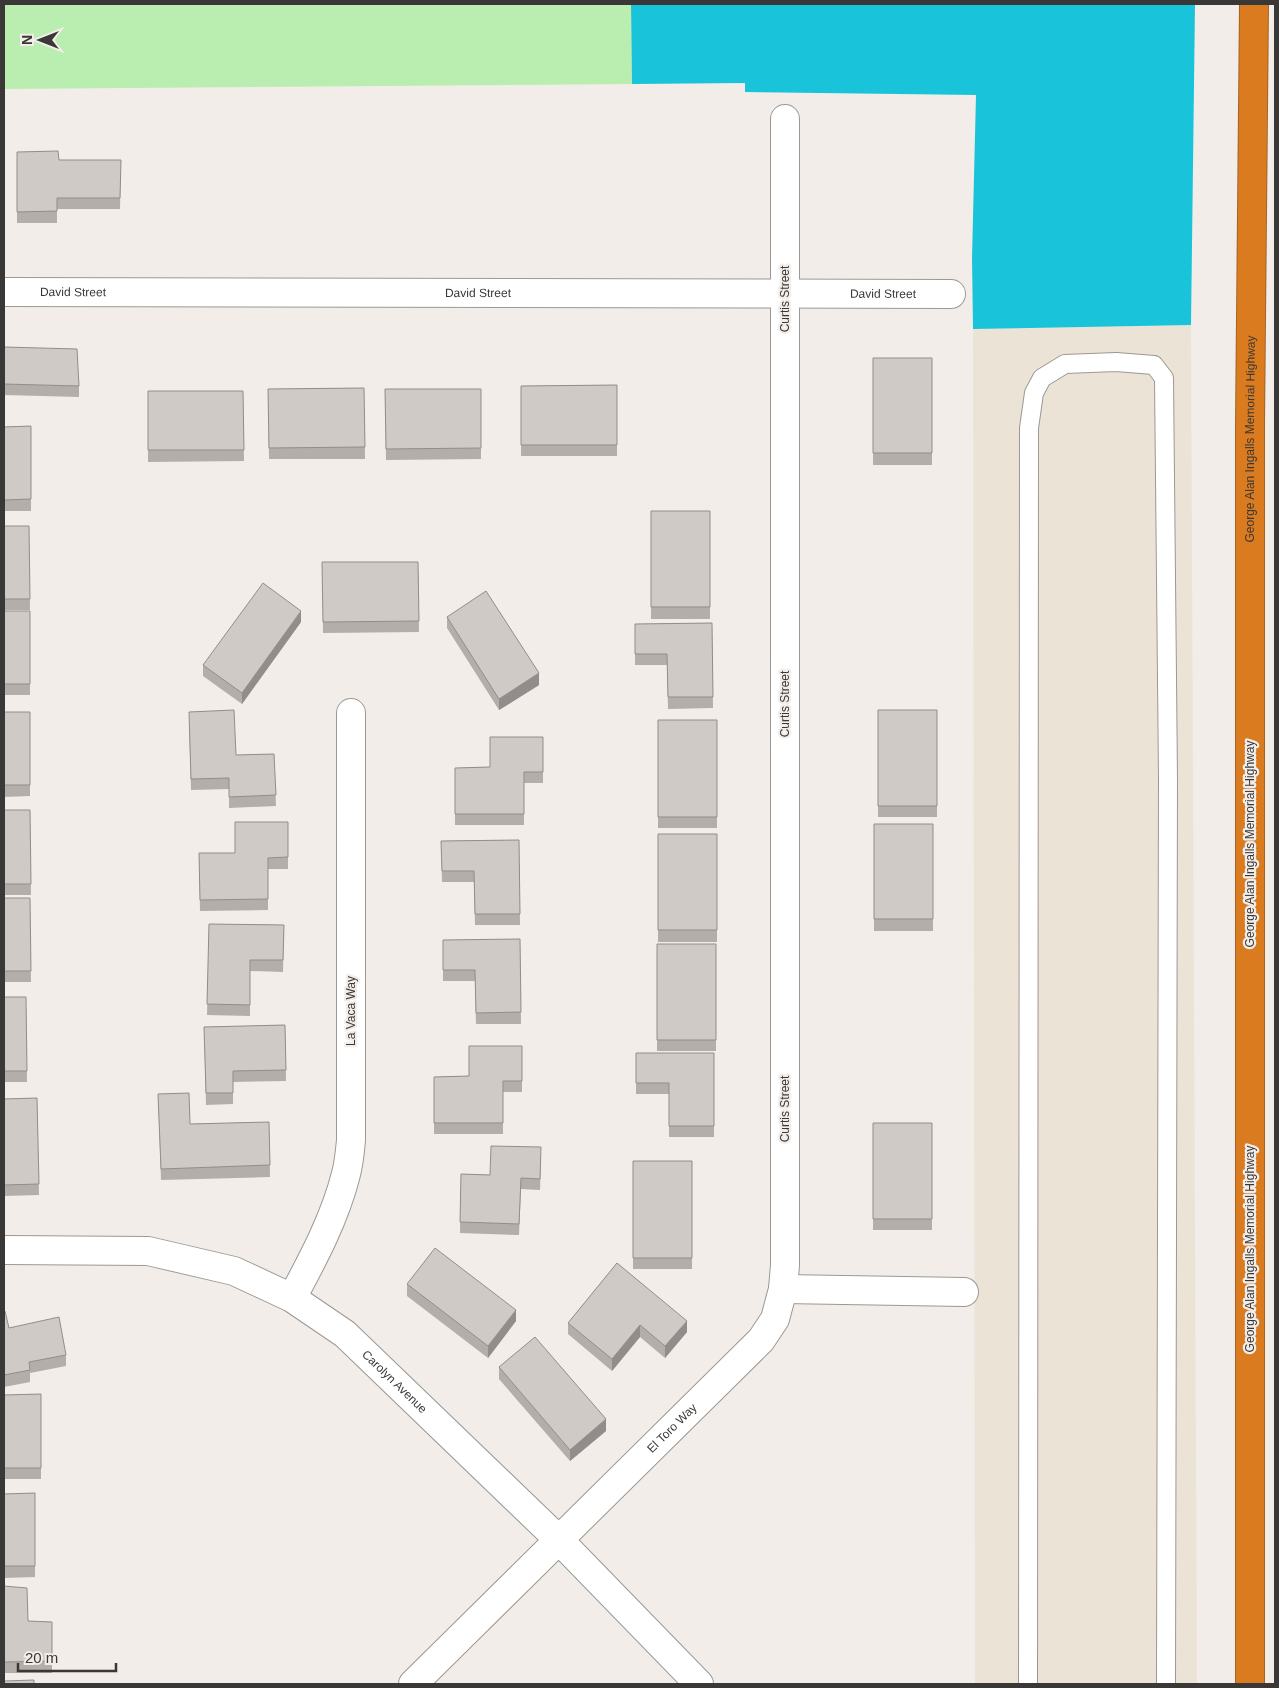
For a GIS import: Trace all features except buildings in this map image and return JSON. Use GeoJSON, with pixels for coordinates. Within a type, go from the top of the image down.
{"type":"FeatureCollection","features":[{"type":"Feature","properties":{"kind":"highway","name":"George Alan Ingalls Memorial Highway"},"geometry":{"type":"LineString","coordinates":[[1250,1684],[1250,424],[1254,4]]}},
{"type":"Feature","properties":{"kind":"street","name":"Curtis Street"},"geometry":{"type":"LineString","coordinates":[[783,1289],[785,1265],[785,118]]}},
{"type":"Feature","properties":{"kind":"street","name":"David Street"},"geometry":{"type":"LineString","coordinates":[[4,292],[951,294]]}},
{"type":"Feature","properties":{"kind":"street","name":"La Vaca Way"},"geometry":{"type":"LineString","coordinates":[[292,1298],[316,1254],[334,1210],[346,1174],[351,1140],[351,712]]}},
{"type":"Feature","properties":{"kind":"street","name":"Carolyn Avenue"},"geometry":{"type":"LineString","coordinates":[[4,1250],[148,1251],[234,1271],[292,1298],[345,1334],[559,1540],[699,1684]]}},
{"type":"Feature","properties":{"kind":"street"},"geometry":{"type":"LineString","coordinates":[[783,1289],[964,1292]]}},
{"type":"Feature","properties":{"kind":"street","name":"El Toro Way"},"geometry":{"type":"LineString","coordinates":[[413,1684],[760,1340],[775,1319],[783,1289]]}},
{"type":"Feature","properties":{"kind":"lane"},"geometry":{"type":"LineString","coordinates":[[1028,1684],[1029,428],[1034,393],[1042,378],[1065,364],[1116,362],[1154,365],[1164,378],[1168,779],[1166,1684]]}},
{"type":"Feature","properties":{"kind":"shaded area"},"geometry":{"type":"Polygon","coordinates":[[[1191,325],[1197,1684],[975,1684],[973,329],[1191,325]]]}},
{"type":"Feature","properties":{"kind":"green space"},"geometry":{"type":"Polygon","coordinates":[[[4,4],[631,4],[632,84],[4,89],[4,4]]]}},
{"type":"Feature","properties":{"kind":"water"},"geometry":{"type":"Polygon","coordinates":[[[631,4],[1195,4],[1191,325],[973,329],[972,258],[976,95],[745,92],[745,83],[632,84],[631,4]]]}}]}
